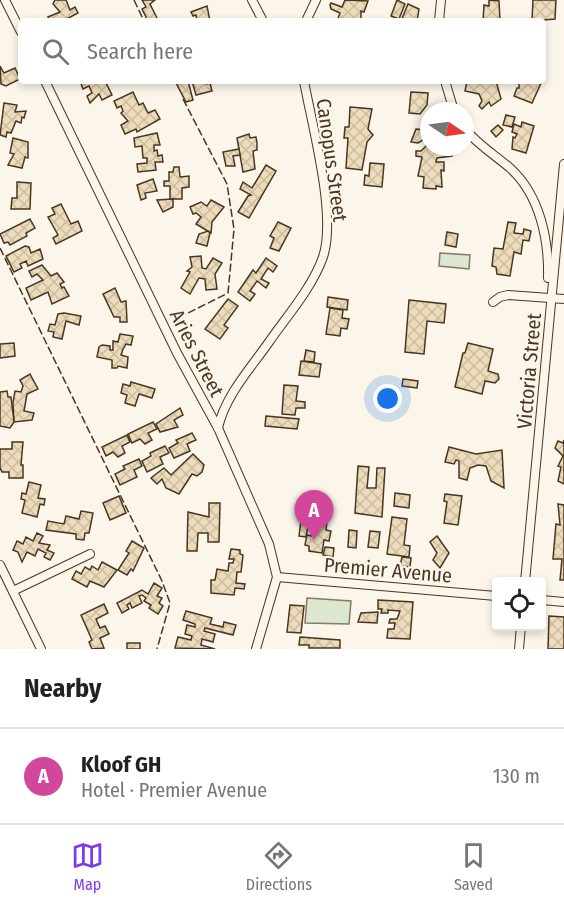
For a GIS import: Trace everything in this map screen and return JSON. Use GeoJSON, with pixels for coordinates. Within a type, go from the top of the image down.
{"type":"FeatureCollection","features":[{"type":"Feature","properties":{"kind":"street"},"geometry":{"type":"LineString","coordinates":[[5,0],[18,26]]}},
{"type":"Feature","properties":{"kind":"street"},"geometry":{"type":"LineString","coordinates":[[252,0],[261,18]]}},
{"type":"Feature","properties":{"kind":"street"},"geometry":{"type":"LineString","coordinates":[[307,18],[316,0]]}},
{"type":"Feature","properties":{"kind":"street"},"geometry":{"type":"LineString","coordinates":[[439,18],[441,0]]}},
{"type":"Feature","properties":{"kind":"street","name":"Aries Street"},"geometry":{"type":"LineString","coordinates":[[46,84],[177,353],[218,428],[269,544],[277,576]]}},
{"type":"Feature","properties":{"kind":"street","name":"Canopus Street"},"geometry":{"type":"LineString","coordinates":[[218,428],[229,401],[302,294],[324,254],[327,222],[325,201],[305,84]]}},
{"type":"Feature","properties":{"kind":"street"},"geometry":{"type":"LineString","coordinates":[[446,84],[451,102]]}},
{"type":"Feature","properties":{"kind":"street"},"geometry":{"type":"LineString","coordinates":[[474,137],[512,169],[539,214],[548,255],[550,298]]}},
{"type":"Feature","properties":{"kind":"street","name":"Victoria Street"},"geometry":{"type":"LineString","coordinates":[[525,577],[564,164]]}},
{"type":"Feature","properties":{"kind":"street"},"geometry":{"type":"LineString","coordinates":[[493,302],[508,295],[564,299]]}},
{"type":"Feature","properties":{"kind":"street"},"geometry":{"type":"LineString","coordinates":[[13,591],[90,554]]}},
{"type":"Feature","properties":{"kind":"street"},"geometry":{"type":"LineString","coordinates":[[0,565],[41,649]]}},
{"type":"Feature","properties":{"kind":"street"},"geometry":{"type":"LineString","coordinates":[[256,649],[277,576]]}},
{"type":"Feature","properties":{"kind":"street","name":"Premier Avenue"},"geometry":{"type":"LineString","coordinates":[[277,576],[492,596]]}},
{"type":"Feature","properties":{"kind":"street"},"geometry":{"type":"LineString","coordinates":[[546,600],[564,602]]}},
{"type":"Feature","properties":{"kind":"street"},"geometry":{"type":"LineString","coordinates":[[519,649],[521,631]]}},
{"type":"Feature","properties":{"kind":"green space"},"geometry":{"type":"Polygon","coordinates":[[[440,253],[470,255],[469,269],[439,266],[440,253]]]}},
{"type":"Feature","properties":{"kind":"green space"},"geometry":{"type":"Polygon","coordinates":[[[307,598],[351,601],[349,624],[305,623],[307,598]]]}},
{"type":"Feature","properties":{"kind":"building"},"geometry":{"type":"Polygon","coordinates":[[[55,0],[66,0],[70,10],[75,7],[78,13],[69,18],[48,18],[60,12],[53,4],[55,0]]]}},
{"type":"Feature","properties":{"kind":"building"},"geometry":{"type":"Polygon","coordinates":[[[142,0],[155,0],[150,4],[157,18],[146,18],[142,9],[146,7],[142,0]]]}},
{"type":"Feature","properties":{"kind":"building"},"geometry":{"type":"Polygon","coordinates":[[[345,0],[368,1],[364,12],[361,11],[361,18],[338,18],[340,13],[331,9],[330,5],[331,3],[342,7],[345,0]]]}},
{"type":"Feature","properties":{"kind":"building"},"geometry":{"type":"Polygon","coordinates":[[[397,0],[405,4],[399,18],[391,16],[397,0]]]}},
{"type":"Feature","properties":{"kind":"building"},"geometry":{"type":"Polygon","coordinates":[[[489,0],[499,1],[500,18],[483,18],[484,5],[489,6],[489,0]]]}},
{"type":"Feature","properties":{"kind":"building"},"geometry":{"type":"Polygon","coordinates":[[[533,0],[556,0],[555,19],[532,18],[533,0]]]}},
{"type":"Feature","properties":{"kind":"building"},"geometry":{"type":"Polygon","coordinates":[[[408,4],[419,9],[418,18],[402,18],[408,4]]]}},
{"type":"Feature","properties":{"kind":"building"},"geometry":{"type":"Polygon","coordinates":[[[207,6],[209,18],[196,18],[191,12],[207,6]]]}},
{"type":"Feature","properties":{"kind":"building"},"geometry":{"type":"Polygon","coordinates":[[[0,66],[4,73],[15,68],[18,80],[6,86],[1,84],[0,66]]]}},
{"type":"Feature","properties":{"kind":"building"},"geometry":{"type":"Polygon","coordinates":[[[81,84],[106,84],[112,95],[102,100],[99,94],[90,103],[87,96],[92,93],[89,86],[83,89],[81,84]]]}},
{"type":"Feature","properties":{"kind":"building"},"geometry":{"type":"Polygon","coordinates":[[[177,84],[189,84],[193,100],[186,102],[177,84]]]}},
{"type":"Feature","properties":{"kind":"building"},"geometry":{"type":"Polygon","coordinates":[[[193,84],[210,84],[212,91],[196,95],[193,84]]]}},
{"type":"Feature","properties":{"kind":"building"},"geometry":{"type":"Polygon","coordinates":[[[466,84],[497,84],[501,99],[491,106],[489,102],[482,109],[479,106],[482,101],[479,94],[465,91],[466,84]]]}},
{"type":"Feature","properties":{"kind":"building"},"geometry":{"type":"Polygon","coordinates":[[[519,84],[541,84],[532,103],[514,96],[519,84]]]}},
{"type":"Feature","properties":{"kind":"building"},"geometry":{"type":"Polygon","coordinates":[[[133,92],[139,105],[143,103],[148,113],[155,110],[160,119],[137,132],[136,129],[125,134],[121,125],[128,121],[121,113],[123,111],[121,106],[117,108],[114,101],[133,92]]]}},
{"type":"Feature","properties":{"kind":"building"},"geometry":{"type":"Polygon","coordinates":[[[411,92],[428,93],[427,102],[420,102],[420,114],[409,113],[411,92]]]}},
{"type":"Feature","properties":{"kind":"building"},"geometry":{"type":"Polygon","coordinates":[[[4,103],[17,105],[15,112],[26,111],[21,123],[16,121],[11,133],[7,132],[6,137],[0,135],[4,103]]]}},
{"type":"Feature","properties":{"kind":"building"},"geometry":{"type":"Polygon","coordinates":[[[350,107],[372,109],[368,129],[373,135],[367,142],[362,170],[346,168],[348,138],[344,138],[345,127],[349,127],[350,107]]]}},
{"type":"Feature","properties":{"kind":"building"},"geometry":{"type":"Polygon","coordinates":[[[506,115],[515,117],[512,127],[503,125],[506,115]]]}},
{"type":"Feature","properties":{"kind":"building"},"geometry":{"type":"Polygon","coordinates":[[[522,122],[534,126],[526,153],[512,149],[513,137],[515,138],[517,134],[512,132],[514,124],[521,127],[522,122]]]}},
{"type":"Feature","properties":{"kind":"building"},"geometry":{"type":"Polygon","coordinates":[[[498,125],[503,130],[496,137],[491,131],[498,125]]]}},
{"type":"Feature","properties":{"kind":"building"},"geometry":{"type":"Polygon","coordinates":[[[416,129],[420,129],[420,142],[411,142],[416,129]]]}},
{"type":"Feature","properties":{"kind":"building"},"geometry":{"type":"Polygon","coordinates":[[[157,133],[160,145],[154,145],[154,151],[157,150],[158,156],[162,155],[163,162],[155,162],[156,170],[138,172],[137,164],[147,163],[147,158],[143,158],[142,146],[135,147],[134,138],[157,133]]]}},
{"type":"Feature","properties":{"kind":"building"},"geometry":{"type":"Polygon","coordinates":[[[249,134],[250,138],[256,137],[257,150],[253,151],[255,169],[243,172],[237,138],[249,134]]]}},
{"type":"Feature","properties":{"kind":"building"},"geometry":{"type":"Polygon","coordinates":[[[13,138],[28,142],[28,158],[25,157],[22,168],[8,165],[14,154],[10,153],[13,138]]]}},
{"type":"Feature","properties":{"kind":"building"},"geometry":{"type":"Polygon","coordinates":[[[239,149],[240,155],[233,156],[235,166],[226,166],[223,152],[239,149]]]}},
{"type":"Feature","properties":{"kind":"building"},"geometry":{"type":"Polygon","coordinates":[[[416,151],[420,151],[420,156],[452,156],[437,158],[436,162],[444,162],[444,171],[441,170],[442,187],[423,188],[424,177],[418,176],[422,157],[416,156],[416,151]]]}},
{"type":"Feature","properties":{"kind":"building"},"geometry":{"type":"Polygon","coordinates":[[[370,163],[384,164],[382,187],[364,185],[365,175],[369,176],[370,163]]]}},
{"type":"Feature","properties":{"kind":"building"},"geometry":{"type":"Polygon","coordinates":[[[266,165],[276,171],[249,218],[238,212],[251,195],[240,189],[243,182],[252,188],[266,165]]]}},
{"type":"Feature","properties":{"kind":"building"},"geometry":{"type":"Polygon","coordinates":[[[174,167],[179,167],[180,177],[189,176],[189,187],[182,188],[182,199],[170,199],[170,186],[164,186],[164,181],[169,181],[169,172],[173,172],[174,167]]]}},
{"type":"Feature","properties":{"kind":"building"},"geometry":{"type":"Polygon","coordinates":[[[153,179],[157,191],[145,193],[146,198],[141,200],[137,185],[153,179]]]}},
{"type":"Feature","properties":{"kind":"building"},"geometry":{"type":"Polygon","coordinates":[[[17,182],[31,183],[30,209],[11,209],[12,198],[17,198],[17,182]]]}},
{"type":"Feature","properties":{"kind":"building"},"geometry":{"type":"Polygon","coordinates":[[[173,199],[173,207],[163,212],[157,200],[173,199]]]}},
{"type":"Feature","properties":{"kind":"building"},"geometry":{"type":"Polygon","coordinates":[[[211,200],[224,207],[212,222],[211,233],[196,224],[201,217],[196,213],[193,214],[190,207],[201,202],[207,206],[211,200]]]}},
{"type":"Feature","properties":{"kind":"building"},"geometry":{"type":"Polygon","coordinates":[[[61,204],[71,224],[78,221],[82,231],[56,244],[53,238],[58,235],[48,217],[55,214],[52,208],[61,204]]]}},
{"type":"Feature","properties":{"kind":"building"},"geometry":{"type":"Polygon","coordinates":[[[30,219],[35,228],[26,233],[27,236],[10,245],[8,242],[4,243],[0,234],[30,219]]]}},
{"type":"Feature","properties":{"kind":"building"},"geometry":{"type":"Polygon","coordinates":[[[278,222],[291,228],[279,251],[270,248],[274,238],[270,236],[278,222]]]}},
{"type":"Feature","properties":{"kind":"building"},"geometry":{"type":"Polygon","coordinates":[[[508,222],[516,223],[514,233],[523,234],[524,229],[531,231],[529,241],[523,240],[521,254],[514,252],[510,276],[497,274],[496,267],[492,266],[494,248],[503,249],[508,222]]]}},
{"type":"Feature","properties":{"kind":"building"},"geometry":{"type":"Polygon","coordinates":[[[208,231],[210,233],[207,246],[196,243],[199,234],[208,231]]]}},
{"type":"Feature","properties":{"kind":"building"},"geometry":{"type":"Polygon","coordinates":[[[447,232],[458,234],[456,247],[445,245],[447,232]]]}},
{"type":"Feature","properties":{"kind":"building"},"geometry":{"type":"Polygon","coordinates":[[[25,246],[29,247],[31,253],[40,249],[43,259],[28,266],[26,261],[20,264],[22,268],[14,272],[6,256],[25,246]]]}},
{"type":"Feature","properties":{"kind":"building"},"geometry":{"type":"Polygon","coordinates":[[[201,256],[202,268],[206,269],[213,258],[222,263],[215,274],[217,289],[206,290],[205,279],[199,278],[190,294],[181,288],[190,272],[187,271],[192,267],[190,257],[201,256]]]}},
{"type":"Feature","properties":{"kind":"building"},"geometry":{"type":"Polygon","coordinates":[[[266,258],[277,266],[273,272],[268,268],[261,279],[269,283],[266,288],[257,281],[250,291],[255,294],[250,301],[238,292],[253,270],[256,273],[266,258]]]}},
{"type":"Feature","properties":{"kind":"building"},"geometry":{"type":"Polygon","coordinates":[[[42,265],[51,276],[57,273],[64,282],[60,284],[62,288],[64,287],[69,296],[52,304],[48,292],[31,300],[26,288],[43,280],[37,274],[32,277],[29,271],[42,265]]]}},
{"type":"Feature","properties":{"kind":"building"},"geometry":{"type":"Polygon","coordinates":[[[115,288],[121,302],[126,301],[127,322],[120,322],[120,317],[114,317],[103,294],[115,288]]]}},
{"type":"Feature","properties":{"kind":"building"},"geometry":{"type":"Polygon","coordinates":[[[328,297],[348,300],[347,310],[327,307],[328,297]]]}},
{"type":"Feature","properties":{"kind":"building"},"geometry":{"type":"Polygon","coordinates":[[[228,299],[238,306],[224,325],[228,328],[220,339],[205,329],[228,299]]]}},
{"type":"Feature","properties":{"kind":"building"},"geometry":{"type":"Polygon","coordinates":[[[409,300],[446,304],[444,323],[427,321],[424,354],[405,352],[409,300]]]}},
{"type":"Feature","properties":{"kind":"building"},"geometry":{"type":"Polygon","coordinates":[[[330,308],[343,310],[342,318],[349,319],[347,329],[341,328],[340,336],[326,334],[330,308]]]}},
{"type":"Feature","properties":{"kind":"building"},"geometry":{"type":"Polygon","coordinates":[[[58,314],[81,316],[79,325],[66,321],[62,339],[53,337],[54,332],[48,331],[50,324],[55,325],[58,314]]]}},
{"type":"Feature","properties":{"kind":"building"},"geometry":{"type":"Polygon","coordinates":[[[120,334],[133,336],[131,345],[126,344],[121,355],[128,357],[127,368],[118,366],[112,368],[112,360],[97,357],[99,347],[110,346],[110,350],[113,350],[113,341],[118,342],[120,334]]]}},
{"type":"Feature","properties":{"kind":"building"},"geometry":{"type":"Polygon","coordinates":[[[14,343],[15,356],[0,358],[0,344],[14,343]]]}},
{"type":"Feature","properties":{"kind":"building"},"geometry":{"type":"Polygon","coordinates":[[[468,343],[493,349],[488,371],[498,374],[499,379],[495,383],[485,381],[482,394],[455,387],[463,353],[468,343]]]}},
{"type":"Feature","properties":{"kind":"building"},"geometry":{"type":"Polygon","coordinates":[[[306,350],[315,352],[314,362],[304,361],[306,350]]]}},
{"type":"Feature","properties":{"kind":"building"},"geometry":{"type":"Polygon","coordinates":[[[301,361],[321,364],[319,377],[299,375],[301,361]]]}},
{"type":"Feature","properties":{"kind":"building"},"geometry":{"type":"Polygon","coordinates":[[[30,374],[38,389],[27,394],[24,411],[34,413],[32,420],[14,422],[15,391],[21,392],[23,386],[20,380],[30,374]]]}},
{"type":"Feature","properties":{"kind":"building"},"geometry":{"type":"Polygon","coordinates":[[[403,379],[418,381],[417,388],[402,386],[403,379]]]}},
{"type":"Feature","properties":{"kind":"building"},"geometry":{"type":"Polygon","coordinates":[[[131,382],[155,389],[152,398],[139,394],[135,406],[125,403],[127,395],[121,393],[123,384],[130,386],[131,382]]]}},
{"type":"Feature","properties":{"kind":"building"},"geometry":{"type":"Polygon","coordinates":[[[284,385],[298,386],[296,401],[305,402],[305,408],[296,408],[295,415],[282,414],[284,385]]]}},
{"type":"Feature","properties":{"kind":"building"},"geometry":{"type":"Polygon","coordinates":[[[7,391],[8,397],[11,397],[14,422],[10,428],[0,426],[0,392],[7,391]]]}},
{"type":"Feature","properties":{"kind":"building"},"geometry":{"type":"Polygon","coordinates":[[[180,408],[183,415],[174,420],[178,427],[160,432],[156,424],[180,408]]]}},
{"type":"Feature","properties":{"kind":"building"},"geometry":{"type":"Polygon","coordinates":[[[266,416],[299,419],[297,429],[265,426],[266,416]]]}},
{"type":"Feature","properties":{"kind":"building"},"geometry":{"type":"Polygon","coordinates":[[[153,422],[157,429],[148,433],[152,440],[145,444],[140,439],[132,443],[128,434],[153,422]]]}},
{"type":"Feature","properties":{"kind":"building"},"geometry":{"type":"Polygon","coordinates":[[[192,433],[196,440],[187,444],[190,451],[174,458],[169,448],[178,443],[176,440],[192,433]]]}},
{"type":"Feature","properties":{"kind":"building"},"geometry":{"type":"Polygon","coordinates":[[[127,435],[130,442],[122,446],[125,453],[118,457],[113,452],[106,456],[102,447],[127,435]]]}},
{"type":"Feature","properties":{"kind":"building"},"geometry":{"type":"Polygon","coordinates":[[[564,440],[564,484],[558,481],[561,467],[558,466],[563,456],[555,448],[558,441],[563,443],[564,440]]]}},
{"type":"Feature","properties":{"kind":"building"},"geometry":{"type":"Polygon","coordinates":[[[12,442],[23,442],[21,465],[23,465],[23,478],[9,478],[9,472],[2,472],[0,468],[0,449],[12,449],[12,442]]]}},
{"type":"Feature","properties":{"kind":"building"},"geometry":{"type":"Polygon","coordinates":[[[165,446],[169,453],[160,457],[163,464],[147,472],[142,461],[151,456],[150,453],[165,446]]]}},
{"type":"Feature","properties":{"kind":"building"},"geometry":{"type":"Polygon","coordinates":[[[449,447],[476,454],[502,450],[504,488],[491,481],[486,466],[478,465],[470,468],[467,480],[459,478],[459,461],[456,460],[454,464],[445,462],[449,447]]]}},
{"type":"Feature","properties":{"kind":"building"},"geometry":{"type":"Polygon","coordinates":[[[193,454],[204,465],[202,472],[197,476],[192,474],[179,494],[166,488],[162,479],[157,484],[151,478],[164,468],[171,475],[193,454]]]}},
{"type":"Feature","properties":{"kind":"building"},"geometry":{"type":"Polygon","coordinates":[[[139,459],[142,466],[134,470],[137,477],[120,485],[115,474],[125,469],[123,466],[139,459]]]}},
{"type":"Feature","properties":{"kind":"building"},"geometry":{"type":"Polygon","coordinates":[[[358,466],[369,467],[367,488],[376,488],[377,468],[385,468],[382,517],[355,513],[358,466]]]}},
{"type":"Feature","properties":{"kind":"building"},"geometry":{"type":"Polygon","coordinates":[[[29,482],[41,485],[38,498],[45,499],[44,505],[40,504],[37,517],[22,513],[25,500],[21,499],[22,493],[26,494],[29,482]]]}},
{"type":"Feature","properties":{"kind":"building"},"geometry":{"type":"Polygon","coordinates":[[[395,493],[410,495],[409,508],[394,506],[395,493]]]}},
{"type":"Feature","properties":{"kind":"building"},"geometry":{"type":"Polygon","coordinates":[[[445,494],[462,496],[458,525],[444,523],[447,502],[444,501],[445,494]]]}},
{"type":"Feature","properties":{"kind":"building"},"geometry":{"type":"Polygon","coordinates":[[[119,496],[126,513],[110,520],[103,503],[119,496]]]}},
{"type":"Feature","properties":{"kind":"building"},"geometry":{"type":"Polygon","coordinates":[[[209,503],[220,503],[219,542],[208,542],[208,533],[198,533],[197,551],[187,551],[188,512],[209,517],[209,503]]]}},
{"type":"Feature","properties":{"kind":"building"},"geometry":{"type":"Polygon","coordinates":[[[558,504],[564,505],[564,580],[560,580],[562,559],[553,559],[556,524],[560,525],[558,504]]]}},
{"type":"Feature","properties":{"kind":"building"},"geometry":{"type":"Polygon","coordinates":[[[304,510],[314,511],[312,519],[303,517],[304,510]]]}},
{"type":"Feature","properties":{"kind":"building"},"geometry":{"type":"Polygon","coordinates":[[[81,511],[93,513],[89,533],[85,533],[84,540],[76,539],[76,534],[46,530],[48,521],[64,524],[66,516],[79,519],[81,511]]]}},
{"type":"Feature","properties":{"kind":"building"},"geometry":{"type":"Polygon","coordinates":[[[316,511],[328,513],[326,530],[331,531],[329,541],[324,540],[322,553],[309,551],[309,546],[305,545],[307,535],[312,536],[316,511]]]}},
{"type":"Feature","properties":{"kind":"building"},"geometry":{"type":"Polygon","coordinates":[[[392,517],[407,519],[404,545],[410,546],[409,557],[387,554],[392,517]]]}},
{"type":"Feature","properties":{"kind":"building"},"geometry":{"type":"Polygon","coordinates":[[[301,520],[309,521],[306,537],[299,536],[301,520]]]}},
{"type":"Feature","properties":{"kind":"building"},"geometry":{"type":"Polygon","coordinates":[[[349,530],[357,531],[356,548],[348,547],[349,530]]]}},
{"type":"Feature","properties":{"kind":"building"},"geometry":{"type":"Polygon","coordinates":[[[370,531],[380,532],[378,548],[368,547],[370,531]]]}},
{"type":"Feature","properties":{"kind":"building"},"geometry":{"type":"Polygon","coordinates":[[[37,533],[43,536],[39,543],[50,545],[47,550],[54,553],[50,560],[44,557],[46,553],[38,549],[35,556],[27,552],[22,562],[18,552],[13,550],[17,541],[23,544],[26,537],[33,541],[37,533]]]}},
{"type":"Feature","properties":{"kind":"building"},"geometry":{"type":"Polygon","coordinates":[[[437,536],[449,553],[440,568],[433,560],[437,553],[430,542],[437,536]]]}},
{"type":"Feature","properties":{"kind":"building"},"geometry":{"type":"Polygon","coordinates":[[[132,541],[144,548],[133,571],[131,569],[127,575],[118,570],[129,553],[126,551],[132,541]]]}},
{"type":"Feature","properties":{"kind":"building"},"geometry":{"type":"Polygon","coordinates":[[[325,547],[334,548],[333,557],[323,555],[325,547]]]}},
{"type":"Feature","properties":{"kind":"building"},"geometry":{"type":"Polygon","coordinates":[[[231,549],[240,550],[240,554],[243,555],[241,572],[237,572],[236,583],[245,584],[244,589],[235,588],[234,595],[211,593],[211,580],[215,580],[217,569],[228,571],[229,563],[233,563],[234,559],[229,559],[231,549]]]}},
{"type":"Feature","properties":{"kind":"building"},"geometry":{"type":"Polygon","coordinates":[[[402,557],[411,558],[410,567],[400,566],[402,557]]]}},
{"type":"Feature","properties":{"kind":"building"},"geometry":{"type":"Polygon","coordinates":[[[102,562],[117,570],[104,587],[90,581],[87,587],[72,579],[76,571],[81,574],[85,567],[90,570],[92,566],[98,570],[102,562]]]}},
{"type":"Feature","properties":{"kind":"building"},"geometry":{"type":"Polygon","coordinates":[[[154,583],[162,588],[157,596],[162,598],[159,603],[163,606],[158,614],[149,608],[151,605],[144,601],[146,598],[142,595],[139,596],[142,603],[132,608],[130,603],[127,605],[129,609],[122,613],[117,603],[142,590],[148,594],[154,583]]]}},
{"type":"Feature","properties":{"kind":"building"},"geometry":{"type":"Polygon","coordinates":[[[378,600],[413,602],[410,639],[387,638],[388,629],[394,629],[395,623],[389,623],[390,619],[397,619],[400,611],[388,610],[388,613],[381,613],[382,609],[378,609],[378,600]]]}},
{"type":"Feature","properties":{"kind":"building"},"geometry":{"type":"Polygon","coordinates":[[[104,604],[108,613],[96,619],[100,628],[105,626],[109,634],[100,638],[104,648],[92,649],[89,642],[92,640],[81,615],[104,604]]]}},
{"type":"Feature","properties":{"kind":"building"},"geometry":{"type":"Polygon","coordinates":[[[290,605],[304,606],[301,633],[287,632],[290,605]]]}},
{"type":"Feature","properties":{"kind":"building"},"geometry":{"type":"Polygon","coordinates":[[[186,611],[212,618],[210,624],[223,627],[224,622],[236,625],[233,635],[205,628],[204,631],[215,634],[213,642],[202,639],[201,645],[215,649],[175,648],[178,637],[191,640],[192,636],[185,634],[187,625],[195,627],[195,624],[183,620],[186,611]]]}},
{"type":"Feature","properties":{"kind":"building"},"geometry":{"type":"Polygon","coordinates":[[[378,612],[377,623],[358,622],[361,613],[378,612]]]}},
{"type":"Feature","properties":{"kind":"building"},"geometry":{"type":"Polygon","coordinates":[[[549,616],[564,617],[564,649],[548,649],[549,616]]]}},
{"type":"Feature","properties":{"kind":"building"},"geometry":{"type":"Polygon","coordinates":[[[300,637],[340,640],[340,648],[309,648],[309,645],[299,645],[300,637]]]}},
{"type":"Feature","properties":{"kind":"building"},"geometry":{"type":"Polygon","coordinates":[[[127,643],[140,643],[140,649],[127,649],[127,643]]]}},
{"type":"Feature","properties":{"kind":"fence"},"geometry":{"type":"LineString","coordinates":[[134,0],[143,18]]}},
{"type":"Feature","properties":{"kind":"fence"},"geometry":{"type":"LineString","coordinates":[[183,99],[227,184],[234,229],[228,293],[184,315]]}},
{"type":"Feature","properties":{"kind":"fence"},"geometry":{"type":"LineString","coordinates":[[0,248],[162,581],[170,603],[157,649]]}},
{"type":"Feature","properties":{"kind":"place","name":"Kloof GH"},"geometry":{"type":"Point","coordinates":[314,540]}}]}
